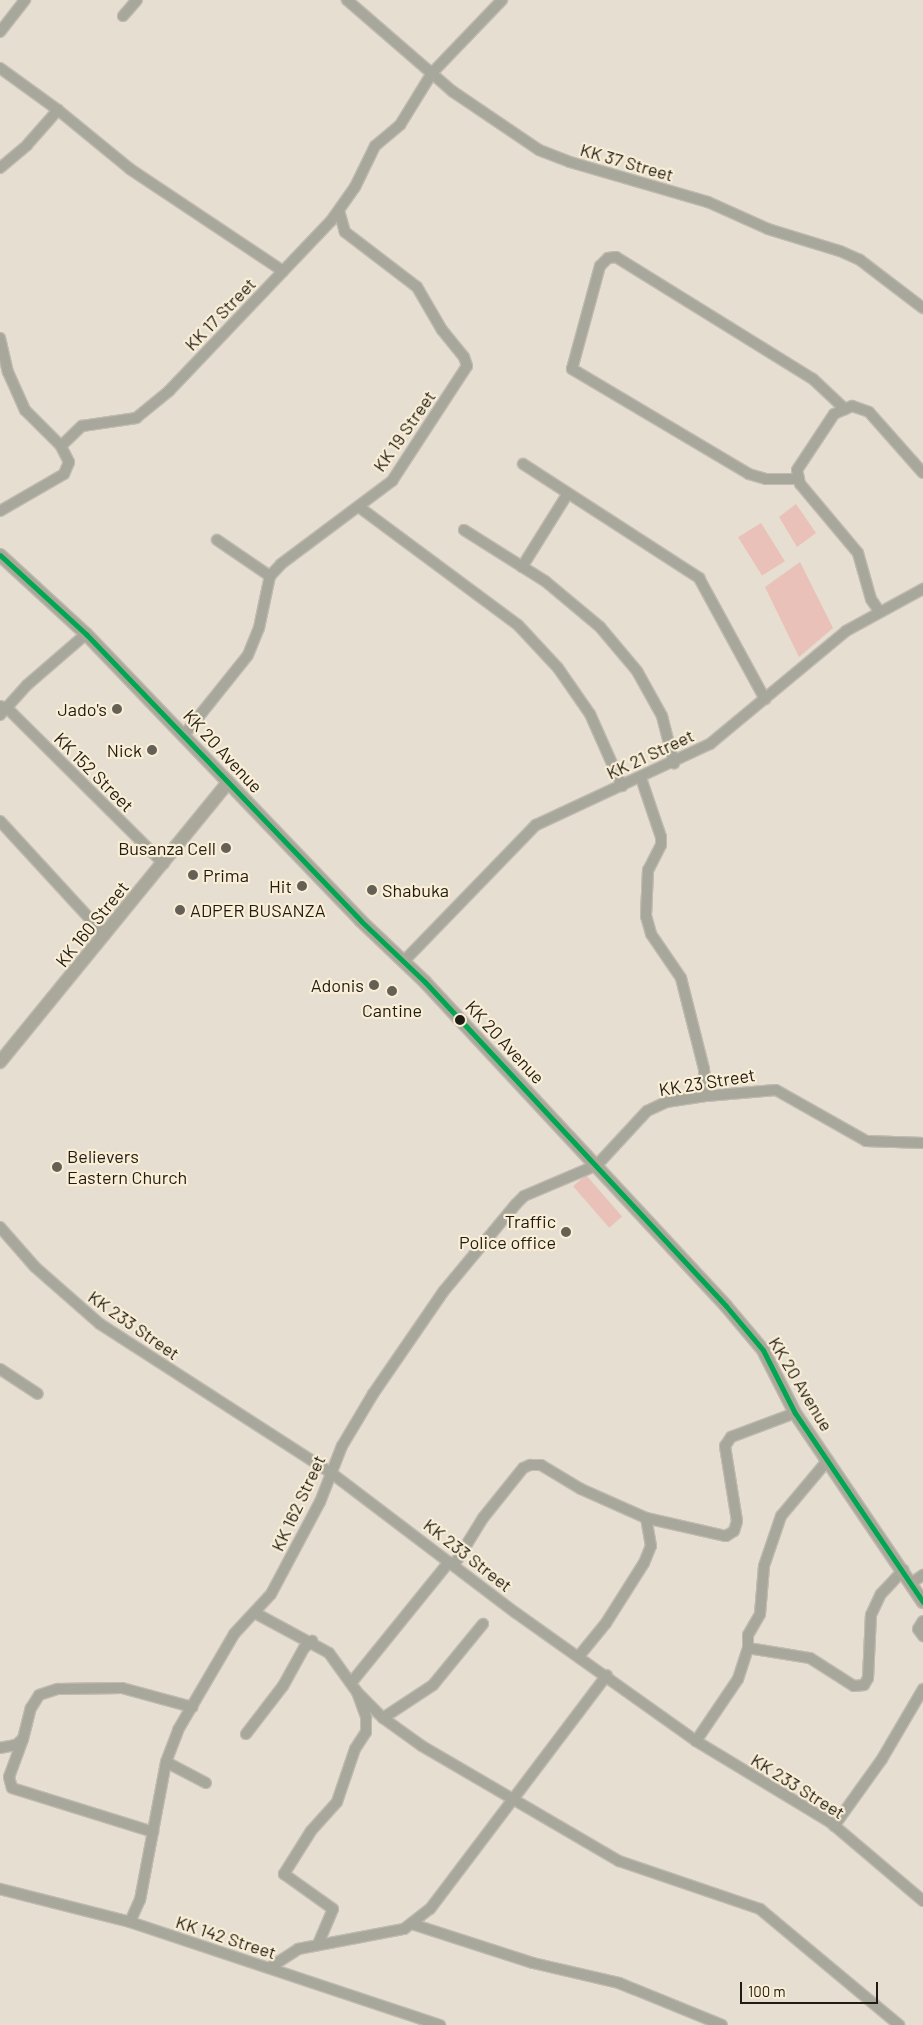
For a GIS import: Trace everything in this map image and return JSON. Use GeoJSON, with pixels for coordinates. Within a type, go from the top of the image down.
{"type":"FeatureCollection","features":[{"type":"Feature","properties":{"kind":"main road","name":"KK 20 Avenue"},"geometry":{"type":"LineString","coordinates":[[0,555],[86,634],[361,921],[404,961],[597,1165],[762,1350],[795,1413],[923,1602]]}},
{"type":"Feature","properties":{"kind":"main road","name":"KK 160 Street"},"geometry":{"type":"LineString","coordinates":[[0,1062],[164,864],[228,782]]}},
{"type":"Feature","properties":{"kind":"street"},"geometry":{"type":"LineString","coordinates":[[0,32],[25,0]]}},
{"type":"Feature","properties":{"kind":"street"},"geometry":{"type":"LineString","coordinates":[[123,16],[137,0]]}},
{"type":"Feature","properties":{"kind":"street","name":"KK 37 Street"},"geometry":{"type":"LineString","coordinates":[[347,0],[473,106],[539,150],[570,162],[708,202],[768,229],[846,253],[886,278],[923,308]]}},
{"type":"Feature","properties":{"kind":"street","name":"KK 17 Street"},"geometry":{"type":"LineString","coordinates":[[61,446],[87,423],[107,425],[136,418],[150,410],[339,211],[375,146],[400,125],[432,73],[502,0]]}},
{"type":"Feature","properties":{"kind":"street"},"geometry":{"type":"LineString","coordinates":[[0,68],[58,110],[130,169],[283,271]]}},
{"type":"Feature","properties":{"kind":"street"},"geometry":{"type":"LineString","coordinates":[[0,168],[27,144],[58,110]]}},
{"type":"Feature","properties":{"kind":"street","name":"KK 19 Street"},"geometry":{"type":"LineString","coordinates":[[270,576],[281,564],[359,507],[396,475],[467,364],[442,330],[417,287],[345,232],[339,211]]}},
{"type":"Feature","properties":{"kind":"street"},"geometry":{"type":"LineString","coordinates":[[799,479],[766,479],[749,474],[572,369],[600,266],[608,258],[616,257],[800,370],[845,409]]}},
{"type":"Feature","properties":{"kind":"street"},"geometry":{"type":"LineString","coordinates":[[0,338],[8,372],[25,410],[61,446],[69,462],[64,474],[0,511]]}},
{"type":"Feature","properties":{"kind":"street"},"geometry":{"type":"LineString","coordinates":[[879,610],[871,599],[858,553],[799,479],[797,470],[834,414],[852,406],[869,412],[923,473]]}},
{"type":"Feature","properties":{"kind":"street"},"geometry":{"type":"LineString","coordinates":[[523,464],[700,578],[765,699]]}},
{"type":"Feature","properties":{"kind":"street"},"geometry":{"type":"LineString","coordinates":[[522,567],[568,493]]}},
{"type":"Feature","properties":{"kind":"street"},"geometry":{"type":"LineString","coordinates":[[359,507],[518,625],[558,668],[585,706],[622,786]]}},
{"type":"Feature","properties":{"kind":"street"},"geometry":{"type":"LineString","coordinates":[[464,530],[544,581],[600,628],[637,671],[662,716],[674,763]]}},
{"type":"Feature","properties":{"kind":"street"},"geometry":{"type":"LineString","coordinates":[[184,735],[248,655],[259,628],[270,576],[217,540]]}},
{"type":"Feature","properties":{"kind":"street","name":"KK 21 Street"},"geometry":{"type":"LineString","coordinates":[[404,961],[536,825],[674,763],[710,744],[846,631],[879,610],[923,589]]}},
{"type":"Feature","properties":{"kind":"street"},"geometry":{"type":"LineString","coordinates":[[2,710],[86,634]]}},
{"type":"Feature","properties":{"kind":"street","name":"KK 152 Street"},"geometry":{"type":"LineString","coordinates":[[2,710],[164,864]]}},
{"type":"Feature","properties":{"kind":"street"},"geometry":{"type":"LineString","coordinates":[[641,778],[661,838],[648,870],[646,916],[651,934],[684,988],[704,1069],[706,1096]]}},
{"type":"Feature","properties":{"kind":"street"},"geometry":{"type":"LineString","coordinates":[[0,821],[104,935]]}},
{"type":"Feature","properties":{"kind":"street","name":"KK 23 Street"},"geometry":{"type":"LineString","coordinates":[[597,1165],[647,1111],[666,1102],[706,1096],[776,1090],[866,1141],[923,1143]]}},
{"type":"Feature","properties":{"kind":"street","name":"KK 162 Street"},"geometry":{"type":"LineString","coordinates":[[130,1922],[140,1900],[166,1762],[178,1730],[234,1634],[271,1594],[301,1541],[330,1472],[373,1394],[425,1316],[516,1204],[524,1196],[597,1165]]}},
{"type":"Feature","properties":{"kind":"street","name":"KK 233 Street"},"geometry":{"type":"LineString","coordinates":[[0,1227],[36,1267],[100,1324],[330,1472],[696,1741],[834,1826],[923,1901]]}},
{"type":"Feature","properties":{"kind":"street"},"geometry":{"type":"LineString","coordinates":[[0,1369],[38,1394]]}},
{"type":"Feature","properties":{"kind":"street"},"geometry":{"type":"LineString","coordinates":[[354,1687],[452,1563],[483,1518],[526,1465],[541,1465],[581,1488],[646,1518],[726,1536],[734,1531],[737,1521],[726,1446],[731,1437],[795,1413]]}},
{"type":"Feature","properties":{"kind":"street"},"geometry":{"type":"LineString","coordinates":[[696,1741],[738,1679],[748,1648],[748,1635],[760,1614],[764,1566],[781,1516],[828,1460]]}},
{"type":"Feature","properties":{"kind":"street"},"geometry":{"type":"LineString","coordinates":[[579,1656],[606,1623],[644,1563],[651,1546],[646,1518]]}},
{"type":"Feature","properties":{"kind":"street"},"geometry":{"type":"LineString","coordinates":[[748,1648],[810,1658],[854,1686],[864,1685],[868,1678],[871,1615],[884,1590],[903,1570]]}},
{"type":"Feature","properties":{"kind":"street"},"geometry":{"type":"LineString","coordinates":[[910,1584],[923,1575]]}},
{"type":"Feature","properties":{"kind":"street"},"geometry":{"type":"LineString","coordinates":[[255,1613],[312,1642],[329,1653],[354,1687],[383,1718],[514,1801],[619,1861],[760,1908],[899,2025]]}},
{"type":"Feature","properties":{"kind":"street"},"geometry":{"type":"LineString","coordinates":[[923,1621],[918,1629],[923,1636]]}},
{"type":"Feature","properties":{"kind":"street"},"geometry":{"type":"LineString","coordinates":[[383,1718],[432,1685],[465,1650],[482,1624]]}},
{"type":"Feature","properties":{"kind":"street"},"geometry":{"type":"LineString","coordinates":[[246,1734],[283,1686],[304,1648],[312,1642]]}},
{"type":"Feature","properties":{"kind":"street"},"geometry":{"type":"LineString","coordinates":[[269,1968],[298,1949],[404,1929],[430,1909],[514,1801],[607,1675]]}},
{"type":"Feature","properties":{"kind":"street"},"geometry":{"type":"LineString","coordinates":[[318,1945],[333,1909],[284,1874],[311,1830],[337,1802],[355,1749],[366,1732],[366,1717],[354,1687]]}},
{"type":"Feature","properties":{"kind":"street"},"geometry":{"type":"LineString","coordinates":[[152,1832],[24,1794],[12,1788],[9,1777],[23,1739],[31,1708],[39,1695],[58,1689],[122,1688],[192,1707]]}},
{"type":"Feature","properties":{"kind":"street"},"geometry":{"type":"LineString","coordinates":[[834,1826],[882,1759],[923,1689]]}},
{"type":"Feature","properties":{"kind":"street"},"geometry":{"type":"LineString","coordinates":[[0,1748],[16,1745],[23,1739]]}},
{"type":"Feature","properties":{"kind":"street"},"geometry":{"type":"LineString","coordinates":[[166,1762],[206,1783]]}},
{"type":"Feature","properties":{"kind":"street","name":"KK 142 Street"},"geometry":{"type":"LineString","coordinates":[[0,1888],[130,1922],[440,2025]]}},
{"type":"Feature","properties":{"kind":"street"},"geometry":{"type":"LineString","coordinates":[[412,1924],[533,1963],[619,1983],[722,2025]]}},
{"type":"Feature","properties":{"kind":"shaded area"},"geometry":{"type":"Polygon","coordinates":[[[796,504],[816,533],[797,547],[779,517],[796,504]]]}},
{"type":"Feature","properties":{"kind":"shaded area"},"geometry":{"type":"Polygon","coordinates":[[[761,523],[785,561],[762,575],[738,537],[761,523]]]}},
{"type":"Feature","properties":{"kind":"shaded area"},"geometry":{"type":"Polygon","coordinates":[[[800,562],[833,628],[799,657],[765,587],[800,562]]]}},
{"type":"Feature","properties":{"kind":"shaded area"},"geometry":{"type":"Polygon","coordinates":[[[586,1175],[622,1217],[609,1228],[573,1186],[586,1175]]]}},
{"type":"Feature","properties":{"kind":"transit line","name":"20"},"geometry":{"type":"LineString","coordinates":[[0,555],[86,634],[361,921],[425,982],[726,1306],[763,1350],[795,1413],[923,1602]]}},
{"type":"Feature","properties":{"kind":"place","name":"Jado's"},"geometry":{"type":"Point","coordinates":[117,709]}},
{"type":"Feature","properties":{"kind":"place","name":"Nick"},"geometry":{"type":"Point","coordinates":[152,750]}},
{"type":"Feature","properties":{"kind":"place","name":"Busanza Cell"},"geometry":{"type":"Point","coordinates":[226,848]}},
{"type":"Feature","properties":{"kind":"place","name":"Prima"},"geometry":{"type":"Point","coordinates":[193,875]}},
{"type":"Feature","properties":{"kind":"place","name":"Hit"},"geometry":{"type":"Point","coordinates":[302,886]}},
{"type":"Feature","properties":{"kind":"place","name":"Shabuka"},"geometry":{"type":"Point","coordinates":[372,890]}},
{"type":"Feature","properties":{"kind":"place","name":"ADPER BUSANZA"},"geometry":{"type":"Point","coordinates":[180,910]}},
{"type":"Feature","properties":{"kind":"place","name":"Adonis"},"geometry":{"type":"Point","coordinates":[374,985]}},
{"type":"Feature","properties":{"kind":"place","name":"Cantine"},"geometry":{"type":"Point","coordinates":[392,991]}},
{"type":"Feature","properties":{"kind":"place","name":"Believers Eastern Church"},"geometry":{"type":"Point","coordinates":[57,1167]}},
{"type":"Feature","properties":{"kind":"place","name":"Traffic Police office"},"geometry":{"type":"Point","coordinates":[566,1232]}}]}
